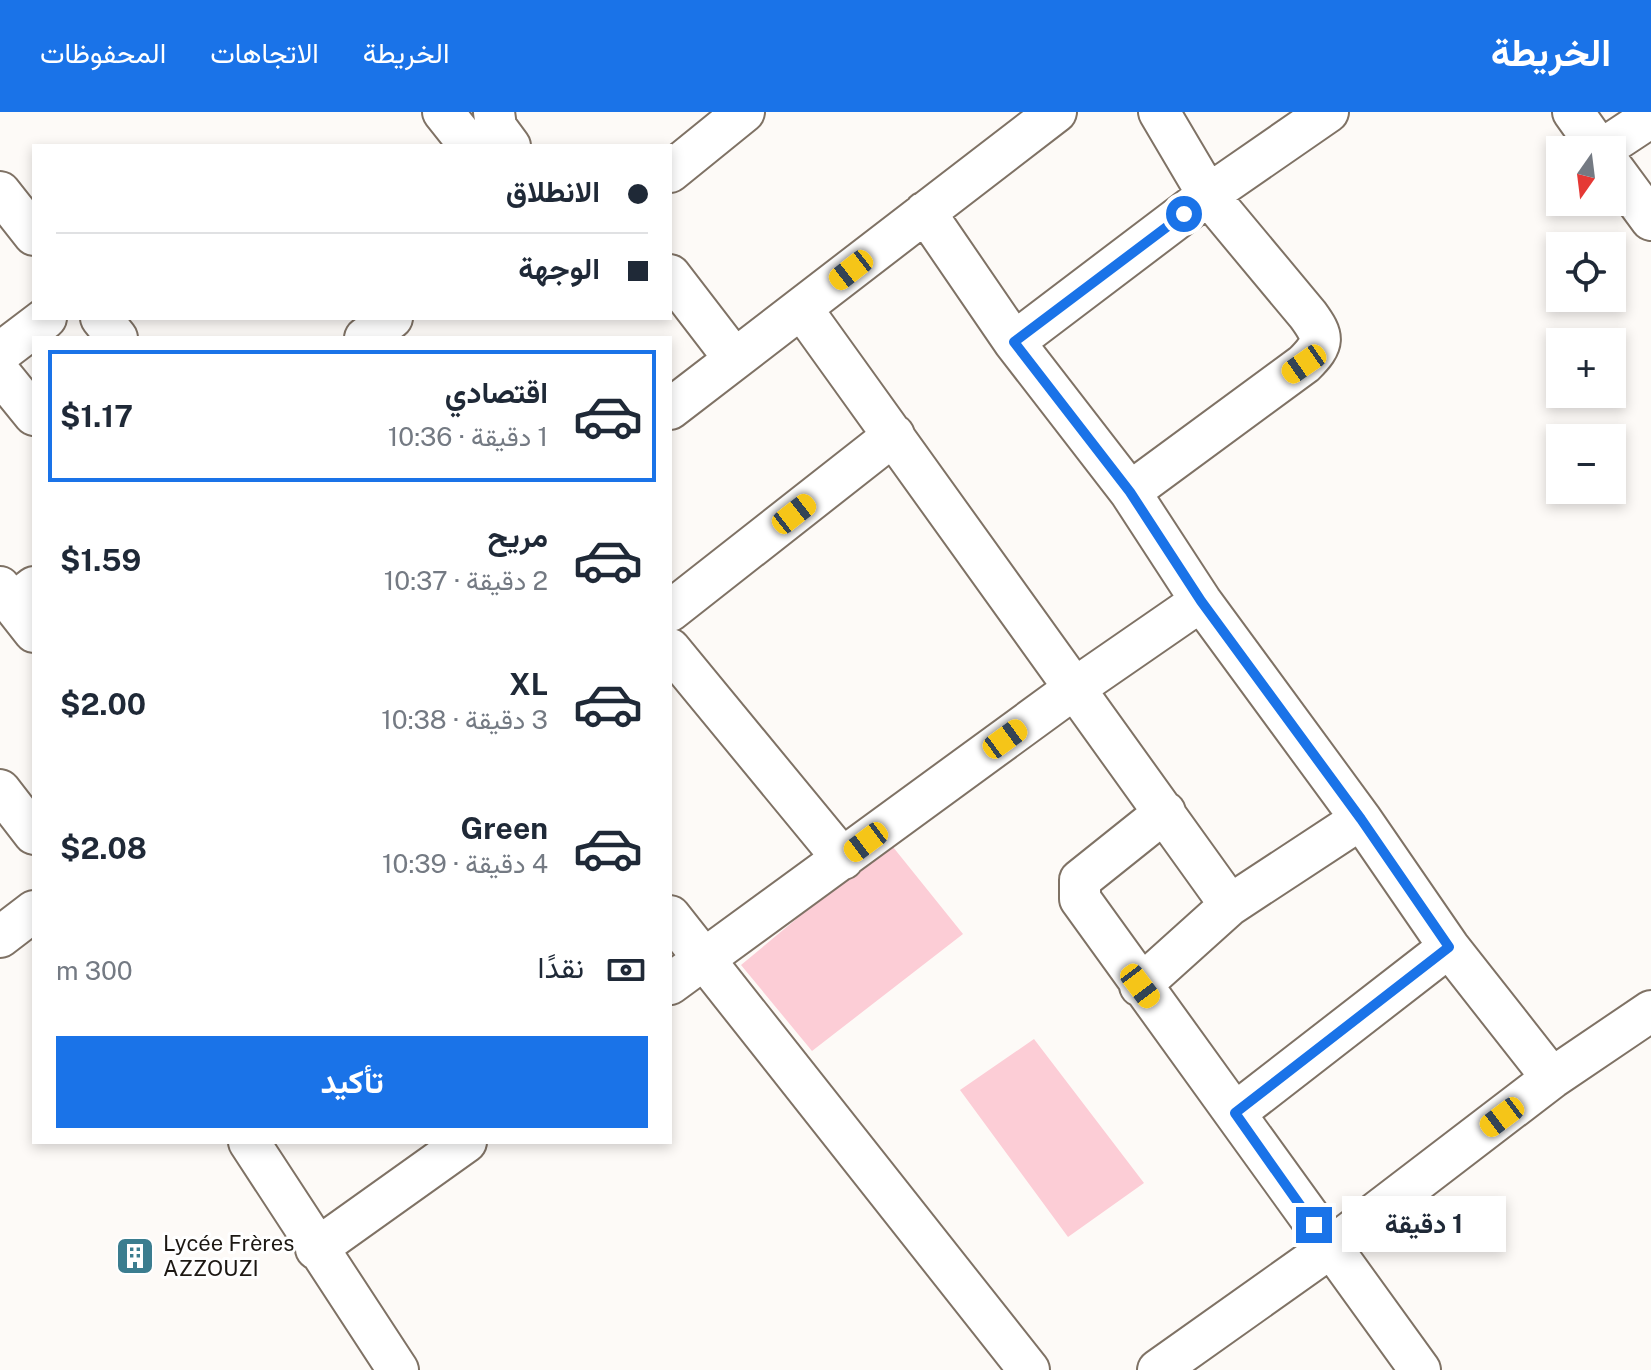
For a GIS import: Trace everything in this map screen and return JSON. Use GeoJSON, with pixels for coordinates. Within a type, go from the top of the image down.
{"type":"FeatureCollection","features":[{"type":"Feature","properties":{"kind":"street"},"geometry":{"type":"LineString","coordinates":[[443,112],[468,144]]}},
{"type":"Feature","properties":{"kind":"street"},"geometry":{"type":"LineString","coordinates":[[494,112],[496,127],[509,144]]}},
{"type":"Feature","properties":{"kind":"street"},"geometry":{"type":"LineString","coordinates":[[672,170],[744,112]]}},
{"type":"Feature","properties":{"kind":"street"},"geometry":{"type":"LineString","coordinates":[[672,407],[733,357],[802,309],[1056,112]]}},
{"type":"Feature","properties":{"kind":"street"},"geometry":{"type":"LineString","coordinates":[[1130,492],[1304,364],[1320,343],[1321,333],[1208,195],[1159,112]]}},
{"type":"Feature","properties":{"kind":"street"},"geometry":{"type":"LineString","coordinates":[[1014,342],[1208,195],[1328,112]]}},
{"type":"Feature","properties":{"kind":"street"},"geometry":{"type":"LineString","coordinates":[[1573,112],[1590,136]]}},
{"type":"Feature","properties":{"kind":"street"},"geometry":{"type":"LineString","coordinates":[[1622,136],[1651,117]]}},
{"type":"Feature","properties":{"kind":"street"},"geometry":{"type":"LineString","coordinates":[[1626,186],[1651,220]]}},
{"type":"Feature","properties":{"kind":"street"},"geometry":{"type":"LineString","coordinates":[[0,192],[32,232]]}},
{"type":"Feature","properties":{"kind":"street"},"geometry":{"type":"LineString","coordinates":[[925,212],[1014,342],[1130,492],[1201,601],[1361,819],[1449,947],[1552,1078]]}},
{"type":"Feature","properties":{"kind":"street"},"geometry":{"type":"LineString","coordinates":[[672,278],[733,357]]}},
{"type":"Feature","properties":{"kind":"street"},"geometry":{"type":"LineString","coordinates":[[802,309],[1230,905]]}},
{"type":"Feature","properties":{"kind":"street"},"geometry":{"type":"LineString","coordinates":[[0,353],[43,320]]}},
{"type":"Feature","properties":{"kind":"street"},"geometry":{"type":"LineString","coordinates":[[103,320],[115,336]]}},
{"type":"Feature","properties":{"kind":"street"},"geometry":{"type":"LineString","coordinates":[[368,336],[389,320]]}},
{"type":"Feature","properties":{"kind":"street"},"geometry":{"type":"LineString","coordinates":[[0,373],[32,413]]}},
{"type":"Feature","properties":{"kind":"street"},"geometry":{"type":"LineString","coordinates":[[672,609],[894,435]]}},
{"type":"Feature","properties":{"kind":"street"},"geometry":{"type":"LineString","coordinates":[[672,982],[1075,688],[1201,601]]}},
{"type":"Feature","properties":{"kind":"street"},"geometry":{"type":"LineString","coordinates":[[672,651],[843,859]]}},
{"type":"Feature","properties":{"kind":"street"},"geometry":{"type":"LineString","coordinates":[[0,790],[32,831]]}},
{"type":"Feature","properties":{"kind":"street"},"geometry":{"type":"LineString","coordinates":[[1165,812],[1080,880],[1080,899],[1420,1370]]}},
{"type":"Feature","properties":{"kind":"street"},"geometry":{"type":"LineString","coordinates":[[1140,986],[1230,905],[1361,819]]}},
{"type":"Feature","properties":{"kind":"street"},"geometry":{"type":"LineString","coordinates":[[0,937],[32,913]]}},
{"type":"Feature","properties":{"kind":"street"},"geometry":{"type":"LineString","coordinates":[[672,918],[1029,1370]]}},
{"type":"Feature","properties":{"kind":"street"},"geometry":{"type":"LineString","coordinates":[[1235,1113],[1449,947]]}},
{"type":"Feature","properties":{"kind":"street"},"geometry":{"type":"LineString","coordinates":[[1158,1370],[1330,1248],[1552,1078],[1651,1011]]}},
{"type":"Feature","properties":{"kind":"street"},"geometry":{"type":"LineString","coordinates":[[250,1144],[316,1249],[398,1370]]}},
{"type":"Feature","properties":{"kind":"street"},"geometry":{"type":"LineString","coordinates":[[316,1249],[463,1144]]}},
{"type":"Feature","properties":{"kind":"shaded area"},"geometry":{"type":"Polygon","coordinates":[[[889,842],[963,934],[812,1051],[741,965],[889,842]]]}},
{"type":"Feature","properties":{"kind":"shaded area"},"geometry":{"type":"Polygon","coordinates":[[[1034,1039],[1144,1183],[1068,1237],[960,1090],[1034,1039]]]}},
{"type":"Feature","properties":{"kind":"place","name":"Lycée Frères AZZOUZI"},"geometry":{"type":"Point","coordinates":[135,1256]}},
{"type":"Feature","properties":{"kind":"route"},"geometry":{"type":"LineString","coordinates":[[1184,214],[1014,342],[1130,492],[1201,601],[1361,819],[1449,947],[1235,1113],[1314,1225]]}}]}
